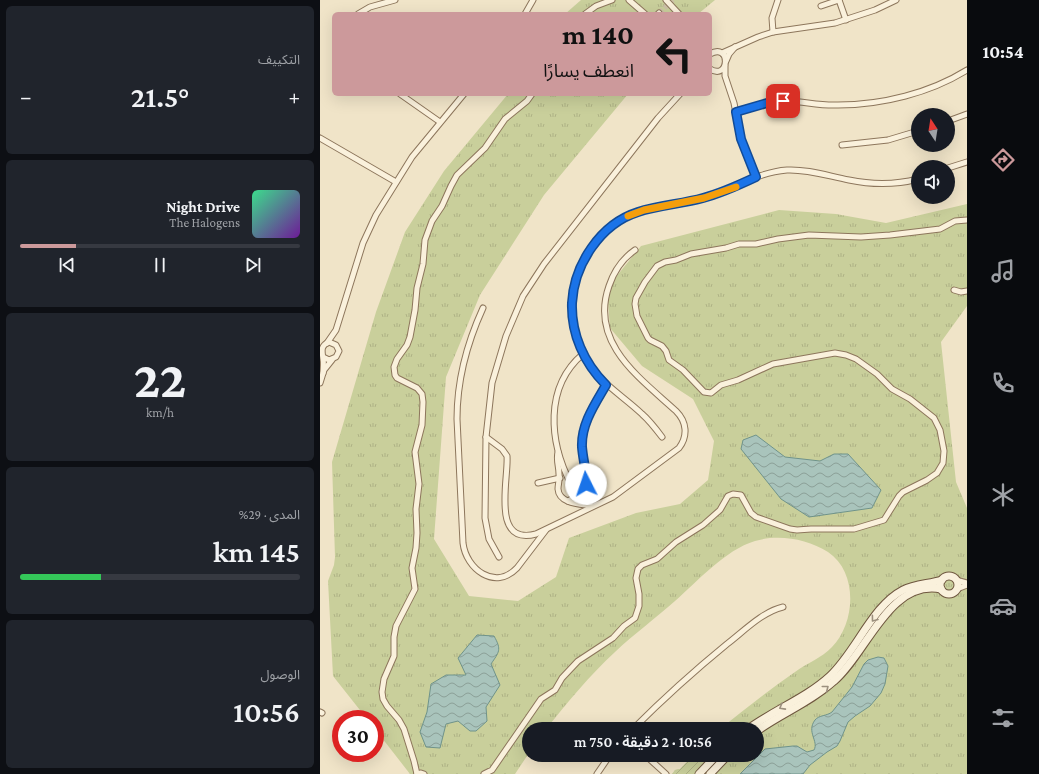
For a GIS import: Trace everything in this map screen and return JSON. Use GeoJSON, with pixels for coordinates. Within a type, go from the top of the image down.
{"type":"FeatureCollection","features":[{"type":"Feature","properties":{"kind":"street"},"geometry":{"type":"LineString","coordinates":[[361,12],[370,7],[395,0]]}},
{"type":"Feature","properties":{"kind":"street"},"geometry":{"type":"LineString","coordinates":[[527,12],[533,0]]}},
{"type":"Feature","properties":{"kind":"street"},"geometry":{"type":"LineString","coordinates":[[588,12],[596,6],[612,0]]}},
{"type":"Feature","properties":{"kind":"street"},"geometry":{"type":"LineString","coordinates":[[629,0],[643,12]]}},
{"type":"Feature","properties":{"kind":"street"},"geometry":{"type":"LineString","coordinates":[[666,0],[677,12]]}},
{"type":"Feature","properties":{"kind":"street"},"geometry":{"type":"LineString","coordinates":[[773,32],[772,18],[778,0]]}},
{"type":"Feature","properties":{"kind":"street"},"geometry":{"type":"LineString","coordinates":[[820,6],[839,0],[846,20]]}},
{"type":"Feature","properties":{"kind":"street"},"geometry":{"type":"LineString","coordinates":[[712,51],[722,53],[750,40],[773,32],[825,25],[846,20],[875,10],[896,0]]}},
{"type":"Feature","properties":{"kind":"street"},"geometry":{"type":"LineString","coordinates":[[712,71],[721,70],[731,52],[736,47]]}},
{"type":"Feature","properties":{"kind":"street"},"geometry":{"type":"LineString","coordinates":[[722,53],[725,56],[726,79],[736,112],[741,139],[756,177]]}},
{"type":"Feature","properties":{"kind":"street"},"geometry":{"type":"LineString","coordinates":[[736,112],[758,105],[776,102],[790,101],[837,106],[884,100],[930,88],[967,70]]}},
{"type":"Feature","properties":{"kind":"street"},"geometry":{"type":"LineString","coordinates":[[712,71],[726,79]]}},
{"type":"Feature","properties":{"kind":"street"},"geometry":{"type":"LineString","coordinates":[[403,96],[440,122]]}},
{"type":"Feature","properties":{"kind":"street"},"geometry":{"type":"LineString","coordinates":[[320,383],[323,373],[338,354],[336,345],[336,330],[367,233],[378,209],[416,151],[462,96]]}},
{"type":"Feature","properties":{"kind":"street"},"geometry":{"type":"LineString","coordinates":[[424,774],[417,774],[404,728],[384,702],[382,692],[384,679],[394,656],[394,636],[396,626],[415,588],[412,568],[416,548],[416,509],[419,484],[415,452],[422,425],[423,402],[422,394],[417,388],[397,378],[394,367],[410,337],[417,288],[423,264],[425,240],[432,221],[442,206],[457,175],[485,148],[506,119],[527,101],[531,96]]}},
{"type":"Feature","properties":{"kind":"street"},"geometry":{"type":"LineString","coordinates":[[499,557],[490,539],[485,518],[486,437],[494,371],[506,336],[523,296],[544,264],[658,118],[678,96]]}},
{"type":"Feature","properties":{"kind":"street"},"geometry":{"type":"LineString","coordinates":[[955,118],[967,114]]}},
{"type":"Feature","properties":{"kind":"street"},"geometry":{"type":"LineString","coordinates":[[842,145],[888,140],[911,133]]}},
{"type":"Feature","properties":{"kind":"street"},"geometry":{"type":"LineString","coordinates":[[320,138],[396,182]]}},
{"type":"Feature","properties":{"kind":"street"},"geometry":{"type":"LineString","coordinates":[[955,166],[967,162]]}},
{"type":"Feature","properties":{"kind":"street"},"geometry":{"type":"LineString","coordinates":[[662,437],[643,415],[606,385],[591,368],[577,339],[573,322],[572,305],[574,288],[578,272],[590,250],[601,236],[621,220],[636,213],[724,192],[756,177],[771,172],[795,170],[810,171],[860,182],[882,184],[911,181]]}},
{"type":"Feature","properties":{"kind":"street"},"geometry":{"type":"LineString","coordinates":[[484,774],[492,770],[541,699],[555,690],[559,682],[572,666],[613,638],[624,626],[635,618],[640,606],[636,578],[638,568],[658,559],[676,542],[703,526],[720,510],[728,496],[733,494],[741,495],[751,513],[756,517],[790,529],[854,529],[884,520],[903,492],[932,477],[937,473],[943,463],[944,451],[940,430],[934,418],[910,399],[892,389],[876,374],[856,359],[846,355],[836,353],[773,364],[738,380],[721,385],[711,393],[704,392],[683,370],[669,360],[666,351],[662,346],[648,338],[637,316],[636,304],[638,292],[654,270],[661,264],[687,255],[726,248],[739,244],[756,244],[809,235],[861,236],[905,233],[940,229],[955,221],[967,220]]}},
{"type":"Feature","properties":{"kind":"street"},"geometry":{"type":"LineString","coordinates":[[486,437],[502,449],[507,456],[504,507],[510,525],[516,532],[523,535],[536,534],[619,493],[675,452],[682,444],[685,434],[685,424],[680,414],[626,364],[614,347],[606,327],[604,315],[605,302],[610,282],[622,261],[635,250]]}},
{"type":"Feature","properties":{"kind":"street"},"geometry":{"type":"LineString","coordinates":[[954,290],[961,292],[967,291]]}},
{"type":"Feature","properties":{"kind":"street"},"geometry":{"type":"LineString","coordinates":[[483,308],[468,344],[457,400],[463,543],[465,553],[472,566],[481,573],[492,578],[504,576],[517,568],[548,528]]}},
{"type":"Feature","properties":{"kind":"street"},"geometry":{"type":"LineString","coordinates":[[323,373],[321,350],[336,330]]}},
{"type":"Feature","properties":{"kind":"street"},"geometry":{"type":"LineString","coordinates":[[324,344],[333,343],[336,345]]}},
{"type":"Feature","properties":{"kind":"street"},"geometry":{"type":"LineString","coordinates":[[571,484],[558,452],[554,426],[555,412],[558,391],[566,372],[583,354]]}},
{"type":"Feature","properties":{"kind":"street"},"geometry":{"type":"LineString","coordinates":[[322,355],[327,359],[332,360]]}},
{"type":"Feature","properties":{"kind":"street"},"geometry":{"type":"LineString","coordinates":[[568,502],[579,494],[586,484],[582,445],[583,431],[588,417],[606,385]]}},
{"type":"Feature","properties":{"kind":"street"},"geometry":{"type":"LineString","coordinates":[[558,452],[557,461],[560,478],[558,488],[559,494],[568,502],[592,506]]}},
{"type":"Feature","properties":{"kind":"street"},"geometry":{"type":"LineString","coordinates":[[538,483],[560,478]]}},
{"type":"Feature","properties":{"kind":"street"},"geometry":{"type":"LineString","coordinates":[[758,722],[808,693],[830,676],[848,655],[884,606],[893,597],[909,588],[942,580],[950,576],[967,584]]}},
{"type":"Feature","properties":{"kind":"street"},"geometry":{"type":"LineString","coordinates":[[941,589],[940,586],[942,580]]}},
{"type":"Feature","properties":{"kind":"street"},"geometry":{"type":"LineString","coordinates":[[956,580],[958,583],[957,589]]}},
{"type":"Feature","properties":{"kind":"street"},"geometry":{"type":"LineString","coordinates":[[764,726],[806,702],[835,680],[851,663],[888,611],[900,599],[918,590],[932,588],[941,589],[945,593],[949,594],[954,593],[957,589],[967,584]]}},
{"type":"Feature","properties":{"kind":"street"},"geometry":{"type":"LineString","coordinates":[[640,722],[674,689],[734,639],[767,613],[783,607]]}},
{"type":"Feature","properties":{"kind":"street"},"geometry":{"type":"LineString","coordinates":[[597,774],[605,762]]}},
{"type":"Feature","properties":{"kind":"street"},"geometry":{"type":"LineString","coordinates":[[653,762],[666,774]]}},
{"type":"Feature","properties":{"kind":"street"},"geometry":{"type":"LineString","coordinates":[[699,774],[710,762]]}},
{"type":"Feature","properties":{"kind":"street"},"geometry":{"type":"LineString","coordinates":[[710,774],[721,762]]}},
{"type":"Feature","properties":{"kind":"green space"},"geometry":{"type":"Polygon","coordinates":[[[581,0],[715,0],[700,12],[567,12],[581,0]]]}},
{"type":"Feature","properties":{"kind":"green space"},"geometry":{"type":"Polygon","coordinates":[[[506,96],[626,96],[544,195],[480,295],[446,377],[434,539],[469,596],[518,601],[556,577],[569,538],[636,513],[680,504],[708,480],[714,441],[693,399],[642,366],[610,328],[607,288],[641,246],[779,210],[836,214],[886,223],[967,204],[967,306],[941,342],[956,482],[967,508],[967,774],[672,774],[675,770],[680,769],[687,762],[764,762],[764,722],[729,722],[785,679],[824,654],[840,637],[846,624],[850,598],[849,584],[845,572],[838,561],[828,552],[811,544],[793,539],[774,538],[755,541],[744,545],[733,551],[712,567],[606,661],[579,689],[552,722],[522,722],[523,762],[515,774],[410,774],[384,741],[384,710],[360,710],[333,676],[328,581],[334,565],[335,557],[332,462],[376,312],[405,232],[444,171],[506,96]]]}},
{"type":"Feature","properties":{"kind":"green space"},"geometry":{"type":"Polygon","coordinates":[[[687,762],[707,762],[696,774],[673,774],[675,770],[680,769],[687,762]]]}},
{"type":"Feature","properties":{"kind":"water"},"geometry":{"type":"Polygon","coordinates":[[[756,435],[785,457],[820,461],[834,454],[848,454],[881,490],[872,508],[809,517],[781,499],[741,449],[743,440],[756,435]]]}},
{"type":"Feature","properties":{"kind":"water"},"geometry":{"type":"Polygon","coordinates":[[[477,635],[494,636],[499,648],[498,654],[491,664],[500,685],[486,707],[487,721],[476,731],[470,731],[458,721],[446,724],[440,748],[426,747],[420,732],[427,712],[431,684],[446,675],[466,675],[458,658],[477,635]]]}},
{"type":"Feature","properties":{"kind":"water"},"geometry":{"type":"Polygon","coordinates":[[[878,657],[884,658],[888,666],[885,684],[881,693],[870,706],[848,722],[837,746],[810,765],[803,774],[740,774],[752,762],[764,762],[765,749],[797,746],[807,752],[814,750],[815,743],[812,728],[815,720],[832,712],[852,687],[864,664],[868,660],[878,657]]]}},
{"type":"Feature","properties":{"kind":"tunnel"},"geometry":{"type":"LineString","coordinates":[[660,12],[673,0]]}},
{"type":"Feature","properties":{"kind":"slow traffic"},"geometry":{"type":"LineString","coordinates":[[628,216],[644,210],[704,198],[736,187]]}},
{"type":"Feature","properties":{"kind":"route"},"geometry":{"type":"LineString","coordinates":[[586,484],[582,453],[583,431],[588,417],[606,385],[595,374],[587,361],[577,339],[573,322],[572,314],[574,288],[578,272],[582,264],[590,250],[601,236],[628,216],[644,210],[683,203],[724,192],[756,177],[741,139],[736,112],[758,105],[783,101]]}}]}
